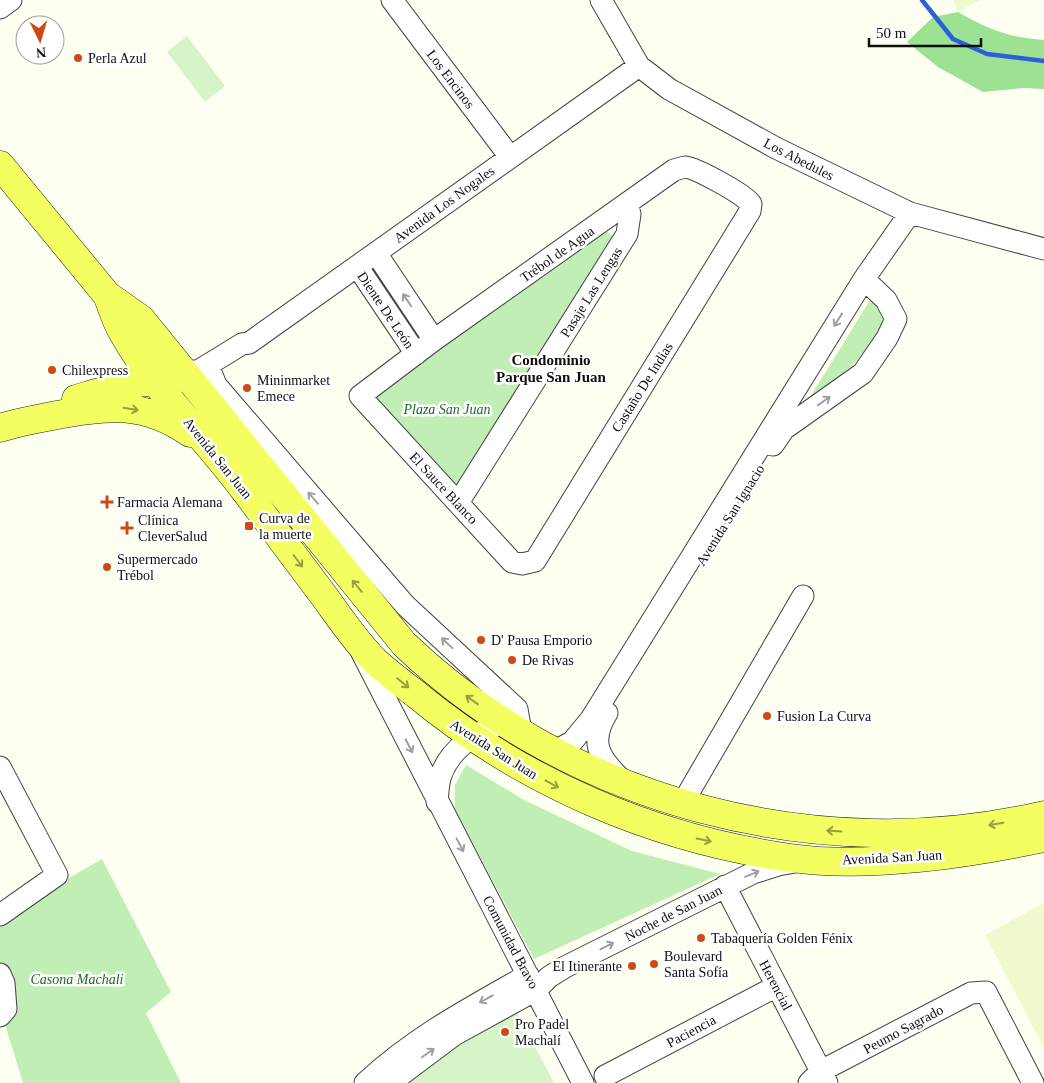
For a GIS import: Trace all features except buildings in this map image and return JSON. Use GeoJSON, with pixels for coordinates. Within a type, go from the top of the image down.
{"type":"FeatureCollection","features":[{"type":"Feature","properties":{"kind":"main road","name":"Avenida San Juan"},"geometry":{"type":"LineString","coordinates":[[0,165],[107,295],[140,319],[183,371],[211,395],[404,644],[452,685],[513,727],[556,751],[624,782],[682,804],[753,822],[804,830],[917,833],[966,829],[1044,815]]}},
{"type":"Feature","properties":{"kind":"main road","name":"Avenida San Juan"},"geometry":{"type":"LineString","coordinates":[[107,295],[121,331],[155,383],[216,452],[356,639],[376,661],[471,737],[564,790],[608,810],[695,839],[794,858],[844,861],[930,857],[1044,838]]}},
{"type":"Feature","properties":{"kind":"main road"},"geometry":{"type":"LineString","coordinates":[[113,388],[125,371],[126,357],[121,331]]}},
{"type":"Feature","properties":{"kind":"main road"},"geometry":{"type":"LineString","coordinates":[[7,426],[39,411],[113,388],[155,383],[179,386],[211,395]]}},
{"type":"Feature","properties":{"kind":"main road"},"geometry":{"type":"LineString","coordinates":[[7,426],[97,407],[129,408],[163,417],[216,452]]}},
{"type":"Feature","properties":{"kind":"street"},"geometry":{"type":"LineString","coordinates":[[0,8],[11,0]]}},
{"type":"Feature","properties":{"kind":"street","name":"Los Encinos"},"geometry":{"type":"LineString","coordinates":[[392,0],[510,157]]}},
{"type":"Feature","properties":{"kind":"street","name":"Los Abedules"},"geometry":{"type":"LineString","coordinates":[[600,0],[639,66],[670,89],[776,148],[910,213],[1044,249]]}},
{"type":"Feature","properties":{"kind":"street","name":"Avenida Los Nogales"},"geometry":{"type":"LineString","coordinates":[[183,371],[198,371],[242,344],[249,343],[639,66]]}},
{"type":"Feature","properties":{"kind":"street","name":"Trébol de Agua"},"geometry":{"type":"LineString","coordinates":[[360,396],[434,340],[674,170],[685,167],[696,170],[748,200],[751,208],[749,214]]}},
{"type":"Feature","properties":{"kind":"street","name":"Pasaje Las Lengas"},"geometry":{"type":"LineString","coordinates":[[458,503],[627,234],[630,214],[627,204]]}},
{"type":"Feature","properties":{"kind":"street","name":"Avenida San Ignacio"},"geometry":{"type":"LineString","coordinates":[[624,782],[606,764],[596,738],[599,726],[681,584],[779,425],[864,279],[910,213]]}},
{"type":"Feature","properties":{"kind":"street","name":"Castaño De Indias"},"geometry":{"type":"LineString","coordinates":[[535,561],[749,214]]}},
{"type":"Feature","properties":{"kind":"street","name":"Diente De León"},"geometry":{"type":"LineString","coordinates":[[376,253],[434,340]]}},
{"type":"Feature","properties":{"kind":"street","name":"Diente De León"},"geometry":{"type":"LineString","coordinates":[[356,266],[416,354]]}},
{"type":"Feature","properties":{"kind":"street","name":"Avenida San Ignacio"},"geometry":{"type":"LineString","coordinates":[[779,425],[863,373],[887,338],[896,319],[886,300],[864,279]]}},
{"type":"Feature","properties":{"kind":"street","name":"Avenida Los Nogales"},"geometry":{"type":"LineString","coordinates":[[211,395],[220,367],[246,349],[249,343]]}},
{"type":"Feature","properties":{"kind":"street","name":"Avenida San Juan"},"geometry":{"type":"LineString","coordinates":[[211,395],[216,385],[405,605],[517,709],[513,727]]}},
{"type":"Feature","properties":{"kind":"street","name":"El Sauce Blanco"},"geometry":{"type":"LineString","coordinates":[[360,396],[512,562],[522,564],[535,561]]}},
{"type":"Feature","properties":{"kind":"street","name":"Avenida San Ignacio"},"geometry":{"type":"LineString","coordinates":[[556,751],[572,742],[582,733],[681,584]]}},
{"type":"Feature","properties":{"kind":"street"},"geometry":{"type":"LineString","coordinates":[[682,804],[803,596]]}},
{"type":"Feature","properties":{"kind":"street","name":"Comunidad Bravo"},"geometry":{"type":"LineString","coordinates":[[356,639],[368,668],[584,1083]]}},
{"type":"Feature","properties":{"kind":"street"},"geometry":{"type":"LineString","coordinates":[[438,802],[440,776],[450,757],[471,737],[484,729],[513,727]]}},
{"type":"Feature","properties":{"kind":"street"},"geometry":{"type":"LineString","coordinates":[[0,767],[57,875],[0,915]]}},
{"type":"Feature","properties":{"kind":"street","name":"Noche de San Juan"},"geometry":{"type":"LineString","coordinates":[[365,1083],[391,1059],[430,1031],[532,983],[549,977],[565,967],[725,886],[778,865],[820,859]]}},
{"type":"Feature","properties":{"kind":"street","name":"Herencial"},"geometry":{"type":"LineString","coordinates":[[725,886],[777,986],[819,1079]]}},
{"type":"Feature","properties":{"kind":"street"},"geometry":{"type":"LineString","coordinates":[[0,974],[4,983],[6,1009],[0,1016]]}},
{"type":"Feature","properties":{"kind":"street"},"geometry":{"type":"LineString","coordinates":[[390,1083],[414,1063],[532,983]]}},
{"type":"Feature","properties":{"kind":"street","name":"Paciencia"},"geometry":{"type":"LineString","coordinates":[[605,1076],[777,986]]}},
{"type":"Feature","properties":{"kind":"street","name":"Peumo Sagrado"},"geometry":{"type":"LineString","coordinates":[[819,1079],[971,993],[986,992],[1033,1083]]}},
{"type":"Feature","properties":{"kind":"green space"},"geometry":{"type":"Polygon","coordinates":[[[953,0],[980,0],[958,12],[953,0]]]}},
{"type":"Feature","properties":{"kind":"green space"},"geometry":{"type":"Polygon","coordinates":[[[958,12],[999,32],[1044,40],[1044,89],[1023,88],[983,92],[938,67],[907,42],[933,17],[958,12]]]}},
{"type":"Feature","properties":{"kind":"green space"},"geometry":{"type":"Polygon","coordinates":[[[187,36],[225,86],[205,102],[167,52],[187,36]]]}},
{"type":"Feature","properties":{"kind":"green space","name":"Plaza San Juan"},"geometry":{"type":"Polygon","coordinates":[[[605,230],[613,236],[610,242],[457,492],[374,401],[377,393],[605,230]]]}},
{"type":"Feature","properties":{"kind":"green space"},"geometry":{"type":"Polygon","coordinates":[[[872,297],[887,320],[857,361],[804,407],[872,297]]]}},
{"type":"Feature","properties":{"kind":"green space"},"geometry":{"type":"Polygon","coordinates":[[[466,765],[524,800],[632,851],[720,874],[534,959],[455,809],[455,785],[466,765]]]}},
{"type":"Feature","properties":{"kind":"green space","name":"Casona Machali"},"geometry":{"type":"Polygon","coordinates":[[[102,859],[171,992],[146,1013],[181,1083],[23,1083],[0,1008],[0,918],[102,859]]]}},
{"type":"Feature","properties":{"kind":"green space"},"geometry":{"type":"Polygon","coordinates":[[[1044,903],[1044,1048],[985,935],[1044,903]]]}},
{"type":"Feature","properties":{"kind":"green space","name":"Pro Padel Machalí"},"geometry":{"type":"Polygon","coordinates":[[[517,1012],[554,1083],[403,1083],[448,1051],[517,1012]]]}},
{"type":"Feature","properties":{"kind":"waterway"},"geometry":{"type":"LineString","coordinates":[[922,0],[953,39],[987,54],[1044,61]]}},
{"type":"Feature","properties":{"kind":"place","name":"Perla Azul"},"geometry":{"type":"Point","coordinates":[78,58]}},
{"type":"Feature","properties":{"kind":"place","name":"Chilexpress"},"geometry":{"type":"Point","coordinates":[52,370]}},
{"type":"Feature","properties":{"kind":"place","name":"Mininmarket Emece"},"geometry":{"type":"Point","coordinates":[247,388]}},
{"type":"Feature","properties":{"kind":"place","name":"Farmacia Alemana"},"geometry":{"type":"Point","coordinates":[107,502]}},
{"type":"Feature","properties":{"kind":"place","name":"Curva de la muerte"},"geometry":{"type":"Point","coordinates":[249,526]}},
{"type":"Feature","properties":{"kind":"place","name":"Clínica CleverSalud"},"geometry":{"type":"Point","coordinates":[127,528]}},
{"type":"Feature","properties":{"kind":"place","name":"Supermercado Trébol"},"geometry":{"type":"Point","coordinates":[107,567]}},
{"type":"Feature","properties":{"kind":"place","name":"D' Pausa Emporio"},"geometry":{"type":"Point","coordinates":[481,640]}},
{"type":"Feature","properties":{"kind":"place","name":"De Rivas"},"geometry":{"type":"Point","coordinates":[512,660]}},
{"type":"Feature","properties":{"kind":"place","name":"Fusion La Curva"},"geometry":{"type":"Point","coordinates":[767,716]}},
{"type":"Feature","properties":{"kind":"place","name":"Tabaquería Golden Fénix"},"geometry":{"type":"Point","coordinates":[701,938]}},
{"type":"Feature","properties":{"kind":"place","name":"Boulevard Santa Sofía"},"geometry":{"type":"Point","coordinates":[654,964]}},
{"type":"Feature","properties":{"kind":"place","name":"El Itinerante"},"geometry":{"type":"Point","coordinates":[632,966]}},
{"type":"Feature","properties":{"kind":"place","name":"Pro Padel Machalí"},"geometry":{"type":"Point","coordinates":[505,1032]}},
{"type":"Feature","properties":{"kind":"district","name":"Condominio Parque San Juan"},"geometry":{"type":"Point","coordinates":[551,368]}}]}
